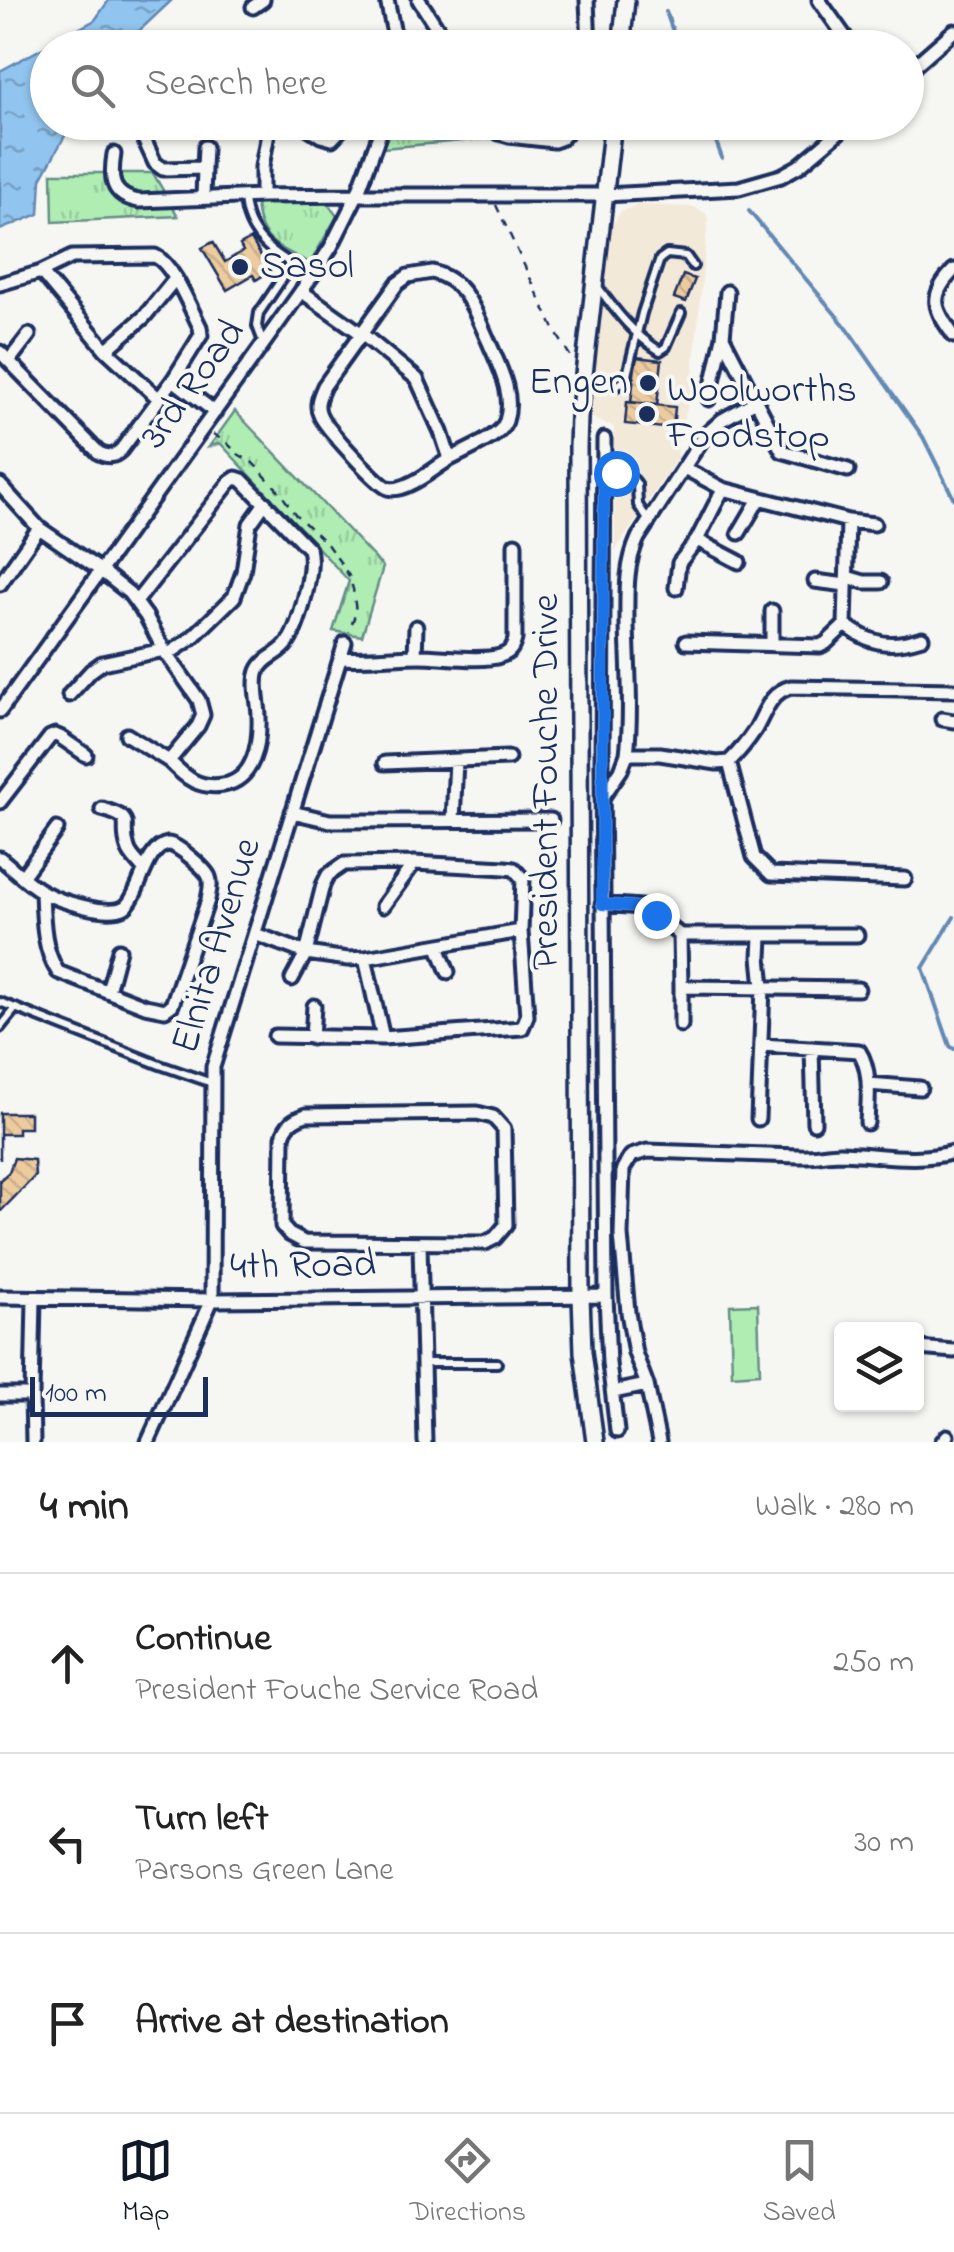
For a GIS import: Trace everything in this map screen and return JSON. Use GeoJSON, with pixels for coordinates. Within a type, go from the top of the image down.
{"type":"FeatureCollection","features":[{"type":"Feature","properties":{"kind":"street"},"geometry":{"type":"LineString","coordinates":[[386,0],[393,30]]}},
{"type":"Feature","properties":{"kind":"street"},"geometry":{"type":"LineString","coordinates":[[419,0],[438,30]]}},
{"type":"Feature","properties":{"kind":"street"},"geometry":{"type":"LineString","coordinates":[[586,0],[588,30]]}},
{"type":"Feature","properties":{"kind":"street"},"geometry":{"type":"LineString","coordinates":[[623,30],[626,0]]}},
{"type":"Feature","properties":{"kind":"street"},"geometry":{"type":"LineString","coordinates":[[819,0],[840,30]]}},
{"type":"Feature","properties":{"kind":"street"},"geometry":{"type":"LineString","coordinates":[[924,57],[954,31]]}},
{"type":"Feature","properties":{"kind":"street"},"geometry":{"type":"LineString","coordinates":[[144,140],[159,167],[204,168]]}},
{"type":"Feature","properties":{"kind":"street"},"geometry":{"type":"LineString","coordinates":[[262,196],[267,140]]}},
{"type":"Feature","properties":{"kind":"street","name":"3rd Road"},"geometry":{"type":"LineString","coordinates":[[0,711],[312,276],[357,195],[377,140]]}},
{"type":"Feature","properties":{"kind":"street","name":"President Fouche Drive"},"geometry":{"type":"LineString","coordinates":[[595,1442],[583,1352],[581,1296],[578,448],[611,140]]}},
{"type":"Feature","properties":{"kind":"street"},"geometry":{"type":"LineString","coordinates":[[114,154],[111,173],[122,196],[139,201],[262,196],[605,195],[739,188],[781,176],[830,140]]}},
{"type":"Feature","properties":{"kind":"street"},"geometry":{"type":"LineString","coordinates":[[203,198],[205,147]]}},
{"type":"Feature","properties":{"kind":"street"},"geometry":{"type":"LineString","coordinates":[[0,284],[41,272],[72,257],[154,256],[162,259],[201,334],[172,380],[113,456],[99,453],[4,356],[29,335]]}},
{"type":"Feature","properties":{"kind":"street"},"geometry":{"type":"LineString","coordinates":[[954,270],[942,282],[937,307],[954,336]]}},
{"type":"Feature","properties":{"kind":"street"},"geometry":{"type":"LineString","coordinates":[[41,272],[106,350],[158,398]]}},
{"type":"Feature","properties":{"kind":"street"},"geometry":{"type":"LineString","coordinates":[[432,272],[457,282],[464,292],[508,390],[508,417],[502,428],[450,460],[408,486],[387,488],[319,414],[318,402],[324,386],[390,293],[408,276],[432,272]]}},
{"type":"Feature","properties":{"kind":"street"},"geometry":{"type":"LineString","coordinates":[[106,350],[144,317],[174,279]]}},
{"type":"Feature","properties":{"kind":"street"},"geometry":{"type":"LineString","coordinates":[[301,291],[417,379],[450,460]]}},
{"type":"Feature","properties":{"kind":"street"},"geometry":{"type":"LineString","coordinates":[[709,399],[728,292]]}},
{"type":"Feature","properties":{"kind":"street"},"geometry":{"type":"LineString","coordinates":[[723,336],[782,451],[848,470]]}},
{"type":"Feature","properties":{"kind":"street"},"geometry":{"type":"LineString","coordinates":[[172,380],[215,412]]}},
{"type":"Feature","properties":{"kind":"street"},"geometry":{"type":"LineString","coordinates":[[602,798],[628,754],[628,578],[632,550],[711,428],[756,401]]}},
{"type":"Feature","properties":{"kind":"street"},"geometry":{"type":"LineString","coordinates":[[604,438],[602,904],[606,1296],[617,1431]]}},
{"type":"Feature","properties":{"kind":"street"},"geometry":{"type":"LineString","coordinates":[[684,468],[723,489],[874,524]]}},
{"type":"Feature","properties":{"kind":"street"},"geometry":{"type":"LineString","coordinates":[[127,736],[169,761],[186,778],[205,786],[236,782],[249,770],[258,735],[258,669],[288,644],[312,559],[305,543],[242,480],[234,479],[136,602]]}},
{"type":"Feature","properties":{"kind":"street"},"geometry":{"type":"LineString","coordinates":[[0,485],[40,528],[100,570],[136,602],[165,653],[199,700],[203,715],[198,726],[169,761]]}},
{"type":"Feature","properties":{"kind":"street"},"geometry":{"type":"LineString","coordinates":[[676,588],[680,563],[697,540],[723,489]]}},
{"type":"Feature","properties":{"kind":"street"},"geometry":{"type":"LineString","coordinates":[[739,532],[758,499]]}},
{"type":"Feature","properties":{"kind":"street"},"geometry":{"type":"LineString","coordinates":[[69,695],[102,663],[165,653],[192,638],[234,597],[243,572],[250,524],[265,502]]}},
{"type":"Feature","properties":{"kind":"street"},"geometry":{"type":"LineString","coordinates":[[686,642],[820,646],[826,643],[845,625],[848,520]]}},
{"type":"Feature","properties":{"kind":"street"},"geometry":{"type":"LineString","coordinates":[[0,584],[40,528]]}},
{"type":"Feature","properties":{"kind":"street"},"geometry":{"type":"LineString","coordinates":[[697,540],[739,562]]}},
{"type":"Feature","properties":{"kind":"street"},"geometry":{"type":"LineString","coordinates":[[340,658],[492,658],[512,650],[515,544]]}},
{"type":"Feature","properties":{"kind":"street"},"geometry":{"type":"LineString","coordinates":[[815,581],[881,582]]}},
{"type":"Feature","properties":{"kind":"street"},"geometry":{"type":"LineString","coordinates":[[772,611],[772,645]]}},
{"type":"Feature","properties":{"kind":"street"},"geometry":{"type":"LineString","coordinates":[[845,625],[862,638],[879,643],[902,644],[922,638]]}},
{"type":"Feature","properties":{"kind":"street"},"geometry":{"type":"LineString","coordinates":[[416,627],[416,656]]}},
{"type":"Feature","properties":{"kind":"street","name":"Elnita Avenue"},"geometry":{"type":"LineString","coordinates":[[148,1442],[212,1300],[212,1083],[216,1054],[345,643]]}},
{"type":"Feature","properties":{"kind":"street"},"geometry":{"type":"LineString","coordinates":[[628,754],[729,762],[784,688],[954,690]]}},
{"type":"Feature","properties":{"kind":"street"},"geometry":{"type":"LineString","coordinates":[[0,802],[50,736],[60,737],[86,755]]}},
{"type":"Feature","properties":{"kind":"street"},"geometry":{"type":"LineString","coordinates":[[385,763],[508,758]]}},
{"type":"Feature","properties":{"kind":"street"},"geometry":{"type":"LineString","coordinates":[[453,820],[456,761]]}},
{"type":"Feature","properties":{"kind":"street"},"geometry":{"type":"LineString","coordinates":[[729,762],[754,857],[764,870],[771,874],[905,879]]}},
{"type":"Feature","properties":{"kind":"street"},"geometry":{"type":"LineString","coordinates":[[102,809],[122,817],[128,850],[144,870]]}},
{"type":"Feature","properties":{"kind":"street"},"geometry":{"type":"LineString","coordinates":[[292,812],[330,821],[551,820]]}},
{"type":"Feature","properties":{"kind":"street"},"geometry":{"type":"LineString","coordinates":[[22,876],[57,830]]}},
{"type":"Feature","properties":{"kind":"street"},"geometry":{"type":"LineString","coordinates":[[0,858],[42,892],[76,905],[113,911],[131,900],[158,850],[165,844],[179,848],[207,872],[210,885],[172,1005],[165,1010],[145,1006],[64,976],[55,968],[43,923],[42,892]]}},
{"type":"Feature","properties":{"kind":"street"},"geometry":{"type":"LineString","coordinates":[[382,906],[414,863]]}},
{"type":"Feature","properties":{"kind":"street"},"geometry":{"type":"LineString","coordinates":[[275,1036],[383,1038],[522,1028],[527,1009],[521,931],[523,879],[518,871],[505,868],[344,864],[333,870],[323,885],[306,953],[292,980]]}},
{"type":"Feature","properties":{"kind":"street"},"geometry":{"type":"LineString","coordinates":[[602,904],[641,907],[680,936],[857,935]]}},
{"type":"Feature","properties":{"kind":"street"},"geometry":{"type":"LineString","coordinates":[[255,934],[324,957],[366,958],[521,931]]}},
{"type":"Feature","properties":{"kind":"street"},"geometry":{"type":"LineString","coordinates":[[680,936],[681,1025]]}},
{"type":"Feature","properties":{"kind":"street"},"geometry":{"type":"LineString","coordinates":[[758,1120],[764,987],[761,936]]}},
{"type":"Feature","properties":{"kind":"street"},"geometry":{"type":"LineString","coordinates":[[438,948],[448,972]]}},
{"type":"Feature","properties":{"kind":"street"},"geometry":{"type":"LineString","coordinates":[[108,991],[120,950]]}},
{"type":"Feature","properties":{"kind":"street"},"geometry":{"type":"LineString","coordinates":[[366,958],[383,1038]]}},
{"type":"Feature","properties":{"kind":"street"},"geometry":{"type":"LineString","coordinates":[[681,987],[858,990]]}},
{"type":"Feature","properties":{"kind":"street"},"geometry":{"type":"LineString","coordinates":[[312,1038],[314,1006]]}},
{"type":"Feature","properties":{"kind":"street"},"geometry":{"type":"LineString","coordinates":[[761,1045],[859,1051],[868,1084],[868,1123]]}},
{"type":"Feature","properties":{"kind":"street"},"geometry":{"type":"LineString","coordinates":[[812,1048],[814,1122]]}},
{"type":"Feature","properties":{"kind":"street"},"geometry":{"type":"LineString","coordinates":[[868,1084],[920,1088]]}},
{"type":"Feature","properties":{"kind":"street"},"geometry":{"type":"LineString","coordinates":[[476,1113],[494,1118],[504,1129],[506,1225],[485,1243],[420,1244],[304,1242],[289,1234],[282,1226],[283,1137],[288,1124],[306,1115],[476,1113]]}},
{"type":"Feature","properties":{"kind":"street"},"geometry":{"type":"LineString","coordinates":[[659,1442],[628,1312],[621,1234],[623,1169],[632,1156],[646,1150],[799,1156],[833,1153],[919,1159],[954,1152]]}},
{"type":"Feature","properties":{"kind":"street"},"geometry":{"type":"LineString","coordinates":[[420,1244],[425,1442]]}},
{"type":"Feature","properties":{"kind":"street","name":"4th Road"},"geometry":{"type":"LineString","coordinates":[[0,1297],[212,1300],[606,1296]]}},
{"type":"Feature","properties":{"kind":"street"},"geometry":{"type":"LineString","coordinates":[[33,1442],[34,1298]]}},
{"type":"Feature","properties":{"kind":"street"},"geometry":{"type":"LineString","coordinates":[[924,1348],[954,1351]]}},
{"type":"Feature","properties":{"kind":"street"},"geometry":{"type":"LineString","coordinates":[[614,1392],[647,1385]]}},
{"type":"Feature","properties":{"kind":"street"},"geometry":{"type":"LineString","coordinates":[[0,1395],[32,1395]]}},
{"type":"Feature","properties":{"kind":"lane"},"geometry":{"type":"LineString","coordinates":[[244,197],[246,216],[257,235],[273,252],[312,276]]}},
{"type":"Feature","properties":{"kind":"lane"},"geometry":{"type":"LineString","coordinates":[[583,378],[618,386],[626,380],[660,259],[667,254],[686,256],[694,266]]}},
{"type":"Feature","properties":{"kind":"lane"},"geometry":{"type":"LineString","coordinates":[[264,344],[257,328],[259,314],[292,264]]}},
{"type":"Feature","properties":{"kind":"lane"},"geometry":{"type":"LineString","coordinates":[[595,282],[613,309],[658,351],[662,352],[681,313]]}},
{"type":"Feature","properties":{"kind":"lane"},"geometry":{"type":"LineString","coordinates":[[604,470],[626,474],[634,480],[638,505],[649,521]]}},
{"type":"Feature","properties":{"kind":"lane"},"geometry":{"type":"LineString","coordinates":[[0,1002],[212,1083]]}},
{"type":"Feature","properties":{"kind":"lane"},"geometry":{"type":"LineString","coordinates":[[0,1028],[16,1008]]}},
{"type":"Feature","properties":{"kind":"lane"},"geometry":{"type":"LineString","coordinates":[[424,1363],[498,1363]]}},
{"type":"Feature","properties":{"kind":"path"},"geometry":{"type":"LineString","coordinates":[[491,194],[554,330],[583,378]]}},
{"type":"Feature","properties":{"kind":"shaded area"},"geometry":{"type":"Polygon","coordinates":[[[638,205],[694,207],[708,218],[691,394],[677,443],[678,457],[615,551],[614,427],[589,417],[611,228],[621,211],[638,205]]]}},
{"type":"Feature","properties":{"kind":"green space"},"geometry":{"type":"Polygon","coordinates":[[[385,140],[472,140],[382,148],[385,140]]]}},
{"type":"Feature","properties":{"kind":"green space"},"geometry":{"type":"Polygon","coordinates":[[[52,173],[153,173],[178,216],[53,222],[52,173]]]}},
{"type":"Feature","properties":{"kind":"green space"},"geometry":{"type":"Polygon","coordinates":[[[324,199],[337,216],[310,263],[279,247],[261,226],[256,202],[324,199]]]}},
{"type":"Feature","properties":{"kind":"green space"},"geometry":{"type":"Polygon","coordinates":[[[235,411],[383,567],[362,636],[333,631],[349,581],[220,443],[209,447],[235,411]]]}},
{"type":"Feature","properties":{"kind":"green space"},"geometry":{"type":"Polygon","coordinates":[[[758,1304],[760,1373],[732,1375],[730,1305],[758,1304]]]}},
{"type":"Feature","properties":{"kind":"water"},"geometry":{"type":"Polygon","coordinates":[[[109,0],[172,0],[140,30],[76,30],[95,20],[109,0]]]}},
{"type":"Feature","properties":{"kind":"water"},"geometry":{"type":"Polygon","coordinates":[[[30,55],[30,140],[63,140],[41,179],[39,214],[0,230],[0,71],[30,55]]]}},
{"type":"Feature","properties":{"kind":"building","name":"Sasol"},"geometry":{"type":"Polygon","coordinates":[[[251,239],[270,271],[256,280],[253,275],[227,290],[202,248],[213,242],[225,262],[243,251],[240,245],[251,239]]]}},
{"type":"Feature","properties":{"kind":"building"},"geometry":{"type":"Polygon","coordinates":[[[683,275],[695,279],[686,302],[674,298],[683,275]]]}},
{"type":"Feature","properties":{"kind":"building"},"geometry":{"type":"Polygon","coordinates":[[[636,357],[662,360],[657,405],[631,402],[636,357]]]}},
{"type":"Feature","properties":{"kind":"building"},"geometry":{"type":"Polygon","coordinates":[[[627,402],[675,407],[673,429],[625,424],[627,402]]]}},
{"type":"Feature","properties":{"kind":"building"},"geometry":{"type":"Polygon","coordinates":[[[0,1113],[30,1113],[30,1128],[18,1128],[18,1134],[0,1134],[0,1113]]]}},
{"type":"Feature","properties":{"kind":"building"},"geometry":{"type":"Polygon","coordinates":[[[14,1158],[34,1160],[35,1176],[0,1212],[0,1180],[9,1172],[14,1158]]]}},
{"type":"Feature","properties":{"kind":"waterway"},"geometry":{"type":"LineString","coordinates":[[666,12],[672,30]]}},
{"type":"Feature","properties":{"kind":"waterway"},"geometry":{"type":"LineString","coordinates":[[716,140],[722,158]]}},
{"type":"Feature","properties":{"kind":"waterway"},"geometry":{"type":"LineString","coordinates":[[749,211],[846,327],[923,437],[954,499]]}},
{"type":"Feature","properties":{"kind":"waterway"},"geometry":{"type":"LineString","coordinates":[[954,917],[923,968],[954,1049]]}},
{"type":"Feature","properties":{"kind":"place","name":"Sasol"},"geometry":{"type":"Point","coordinates":[240,267]}},
{"type":"Feature","properties":{"kind":"place","name":"Engen"},"geometry":{"type":"Point","coordinates":[648,383]}},
{"type":"Feature","properties":{"kind":"place","name":"Woolworths Foodstop"},"geometry":{"type":"Point","coordinates":[647,414]}},
{"type":"Feature","properties":{"kind":"route"},"geometry":{"type":"LineString","coordinates":[[616,473],[604,470],[602,904],[641,907],[656,915]]}}]}
